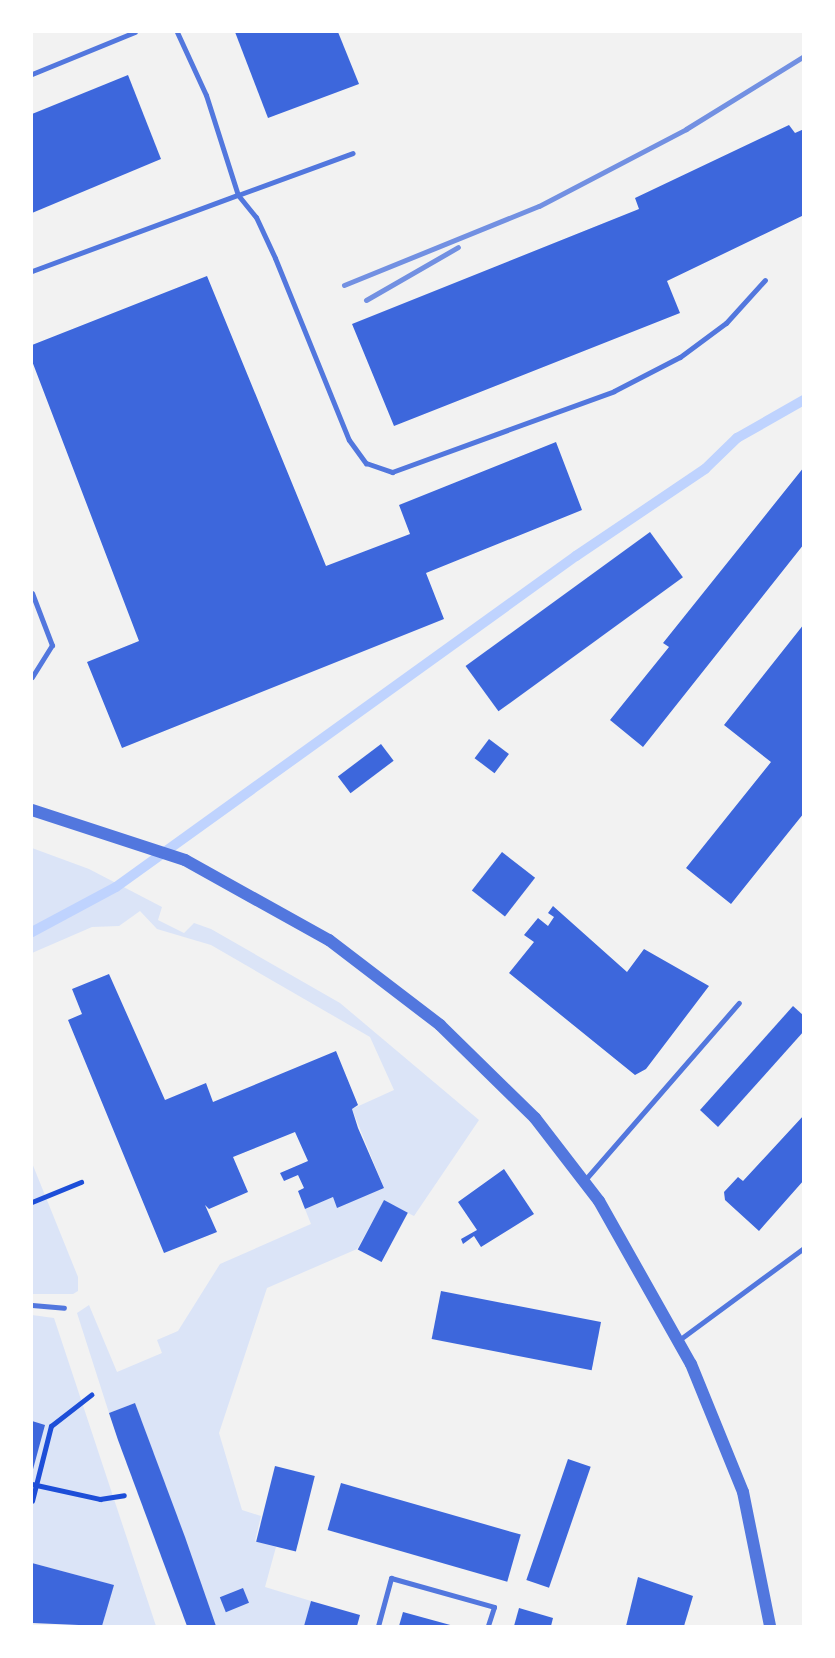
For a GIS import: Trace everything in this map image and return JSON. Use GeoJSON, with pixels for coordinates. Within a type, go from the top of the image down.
{"type":"FeatureCollection","features":[{"type":"Feature","properties":{"kind":"street"},"geometry":{"type":"LineString","coordinates":[[32,810],[129,839],[185,860],[329,940],[407,996],[502,1083],[584,1181],[635,1259],[679,1340],[743,1492],[770,1626]]}},
{"type":"Feature","properties":{"kind":"lane"},"geometry":{"type":"LineString","coordinates":[[32,74],[135,32]]}},
{"type":"Feature","properties":{"kind":"lane"},"geometry":{"type":"LineString","coordinates":[[177,32],[206,95],[238,195],[256,217],[349,440],[366,463],[392,472],[614,391],[680,357],[726,323],[765,280]]}},
{"type":"Feature","properties":{"kind":"lane"},"geometry":{"type":"LineString","coordinates":[[32,271],[353,153]]}},
{"type":"Feature","properties":{"kind":"lane"},"geometry":{"type":"LineString","coordinates":[[32,593],[52,645],[32,677]]}},
{"type":"Feature","properties":{"kind":"lane"},"geometry":{"type":"LineString","coordinates":[[584,1181],[739,1003]]}},
{"type":"Feature","properties":{"kind":"lane"},"geometry":{"type":"LineString","coordinates":[[679,1340],[803,1248]]}},
{"type":"Feature","properties":{"kind":"lane"},"geometry":{"type":"LineString","coordinates":[[32,1305],[64,1308]]}},
{"type":"Feature","properties":{"kind":"lane"},"geometry":{"type":"LineString","coordinates":[[378,1626],[391,1578],[494,1607],[488,1626]]}},
{"type":"Feature","properties":{"kind":"path"},"geometry":{"type":"LineString","coordinates":[[32,1202],[80,1182]]}},
{"type":"Feature","properties":{"kind":"path"},"geometry":{"type":"LineString","coordinates":[[32,1501],[33,1484],[51,1426],[91,1395]]}},
{"type":"Feature","properties":{"kind":"path"},"geometry":{"type":"LineString","coordinates":[[33,1484],[100,1499],[124,1495]]}},
{"type":"Feature","properties":{"kind":"shaded area"},"geometry":{"type":"Polygon","coordinates":[[[32,848],[89,869],[162,907],[158,920],[184,933],[194,923],[211,929],[340,1003],[479,1120],[414,1216],[384,1201],[357,1249],[267,1288],[219,1433],[242,1510],[261,1516],[255,1541],[276,1547],[265,1587],[311,1601],[304,1626],[216,1626],[135,1403],[109,1413],[77,1313],[89,1305],[117,1372],[162,1353],[157,1340],[178,1331],[220,1264],[311,1224],[305,1209],[333,1197],[337,1207],[384,1188],[352,1109],[394,1090],[370,1037],[211,945],[157,929],[140,911],[119,926],[92,927],[32,953],[32,848]]]}},
{"type":"Feature","properties":{"kind":"shaded area"},"geometry":{"type":"Polygon","coordinates":[[[32,1163],[78,1277],[78,1291],[73,1294],[32,1294],[32,1163]]]}},
{"type":"Feature","properties":{"kind":"shaded area"},"geometry":{"type":"Polygon","coordinates":[[[32,1315],[54,1318],[156,1626],[102,1626],[113,1585],[32,1563],[32,1315]]]}},
{"type":"Feature","properties":{"kind":"building"},"geometry":{"type":"Polygon","coordinates":[[[235,32],[338,32],[359,84],[268,118],[235,32]]]}},
{"type":"Feature","properties":{"kind":"building"},"geometry":{"type":"Polygon","coordinates":[[[128,75],[161,159],[32,213],[32,114],[128,75]]]}},
{"type":"Feature","properties":{"kind":"building"},"geometry":{"type":"Polygon","coordinates":[[[789,125],[795,133],[804,129],[804,215],[667,281],[680,313],[394,426],[352,324],[639,209],[635,198],[789,125]]]}},
{"type":"Feature","properties":{"kind":"building"},"geometry":{"type":"Polygon","coordinates":[[[207,276],[326,566],[410,534],[399,505],[556,442],[582,510],[426,573],[444,619],[122,748],[87,662],[139,641],[32,361],[32,345],[207,276]]]}},
{"type":"Feature","properties":{"kind":"building"},"geometry":{"type":"Polygon","coordinates":[[[804,467],[804,544],[643,747],[610,720],[669,647],[663,643],[804,467]]]}},
{"type":"Feature","properties":{"kind":"building"},"geometry":{"type":"Polygon","coordinates":[[[650,532],[683,577],[498,711],[466,666],[650,532]]]}},
{"type":"Feature","properties":{"kind":"building"},"geometry":{"type":"Polygon","coordinates":[[[804,624],[804,813],[731,904],[686,868],[771,762],[724,725],[804,624]]]}},
{"type":"Feature","properties":{"kind":"building"},"geometry":{"type":"Polygon","coordinates":[[[489,739],[509,754],[495,773],[475,758],[489,739]]]}},
{"type":"Feature","properties":{"kind":"building"},"geometry":{"type":"Polygon","coordinates":[[[381,744],[394,761],[351,793],[338,776],[381,744]]]}},
{"type":"Feature","properties":{"kind":"building"},"geometry":{"type":"Polygon","coordinates":[[[502,852],[535,878],[505,916],[472,891],[502,852]]]}},
{"type":"Feature","properties":{"kind":"building"},"geometry":{"type":"Polygon","coordinates":[[[553,906],[627,972],[644,949],[709,986],[646,1069],[635,1075],[509,973],[534,942],[524,935],[538,918],[548,926],[554,917],[548,913],[553,906]]]}},
{"type":"Feature","properties":{"kind":"building"},"geometry":{"type":"Polygon","coordinates":[[[109,974],[165,1100],[206,1083],[213,1102],[336,1051],[358,1105],[352,1109],[358,1128],[384,1188],[337,1208],[333,1197],[305,1209],[298,1191],[304,1188],[298,1175],[284,1181],[280,1173],[308,1161],[295,1132],[233,1157],[248,1192],[209,1209],[205,1205],[217,1232],[164,1253],[68,1020],[82,1014],[72,989],[109,974]]]}},
{"type":"Feature","properties":{"kind":"building"},"geometry":{"type":"Polygon","coordinates":[[[793,1006],[804,1016],[804,1031],[718,1127],[700,1110],[793,1006]]]}},
{"type":"Feature","properties":{"kind":"building"},"geometry":{"type":"Polygon","coordinates":[[[804,1115],[804,1180],[759,1231],[725,1200],[724,1192],[738,1177],[743,1181],[804,1115]]]}},
{"type":"Feature","properties":{"kind":"building"},"geometry":{"type":"Polygon","coordinates":[[[504,1169],[534,1214],[481,1247],[474,1236],[463,1244],[461,1239],[477,1230],[458,1202],[504,1169]]]}},
{"type":"Feature","properties":{"kind":"building"},"geometry":{"type":"Polygon","coordinates":[[[384,1200],[408,1213],[382,1262],[358,1249],[384,1200]]]}},
{"type":"Feature","properties":{"kind":"building"},"geometry":{"type":"Polygon","coordinates":[[[441,1291],[601,1322],[592,1370],[432,1339],[441,1291]]]}},
{"type":"Feature","properties":{"kind":"building"},"geometry":{"type":"Polygon","coordinates":[[[135,1403],[216,1626],[187,1626],[118,1440],[109,1413],[135,1403]]]}},
{"type":"Feature","properties":{"kind":"building"},"geometry":{"type":"Polygon","coordinates":[[[32,1421],[45,1425],[32,1473],[32,1421]]]}},
{"type":"Feature","properties":{"kind":"building"},"geometry":{"type":"Polygon","coordinates":[[[568,1459],[591,1467],[549,1588],[526,1580],[568,1459]]]}},
{"type":"Feature","properties":{"kind":"building"},"geometry":{"type":"Polygon","coordinates":[[[275,1466],[315,1476],[296,1552],[256,1542],[275,1466]]]}},
{"type":"Feature","properties":{"kind":"building"},"geometry":{"type":"Polygon","coordinates":[[[341,1483],[521,1535],[507,1582],[327,1530],[341,1483]]]}},
{"type":"Feature","properties":{"kind":"building"},"geometry":{"type":"Polygon","coordinates":[[[32,1563],[114,1585],[102,1626],[32,1623],[32,1563]]]}},
{"type":"Feature","properties":{"kind":"building"},"geometry":{"type":"Polygon","coordinates":[[[638,1577],[693,1596],[684,1626],[626,1626],[638,1577]]]}},
{"type":"Feature","properties":{"kind":"building"},"geometry":{"type":"Polygon","coordinates":[[[243,1588],[249,1603],[226,1612],[220,1597],[243,1588]]]}},
{"type":"Feature","properties":{"kind":"building"},"geometry":{"type":"Polygon","coordinates":[[[311,1601],[360,1615],[357,1626],[304,1626],[311,1601]]]}},
{"type":"Feature","properties":{"kind":"building"},"geometry":{"type":"Polygon","coordinates":[[[519,1608],[553,1618],[551,1626],[514,1626],[519,1608]]]}},
{"type":"Feature","properties":{"kind":"building"},"geometry":{"type":"Polygon","coordinates":[[[403,1612],[454,1626],[399,1626],[403,1612]]]}},
{"type":"Feature","properties":{"kind":"waterway"},"geometry":{"type":"LineString","coordinates":[[32,932],[116,887],[576,556],[705,469],[737,438],[804,400]]}},
{"type":"Feature","properties":{"kind":"railway"},"geometry":{"type":"LineString","coordinates":[[344,285],[539,206],[686,129],[804,56]]}},
{"type":"Feature","properties":{"kind":"railway"},"geometry":{"type":"LineString","coordinates":[[366,300],[458,247]]}}]}
